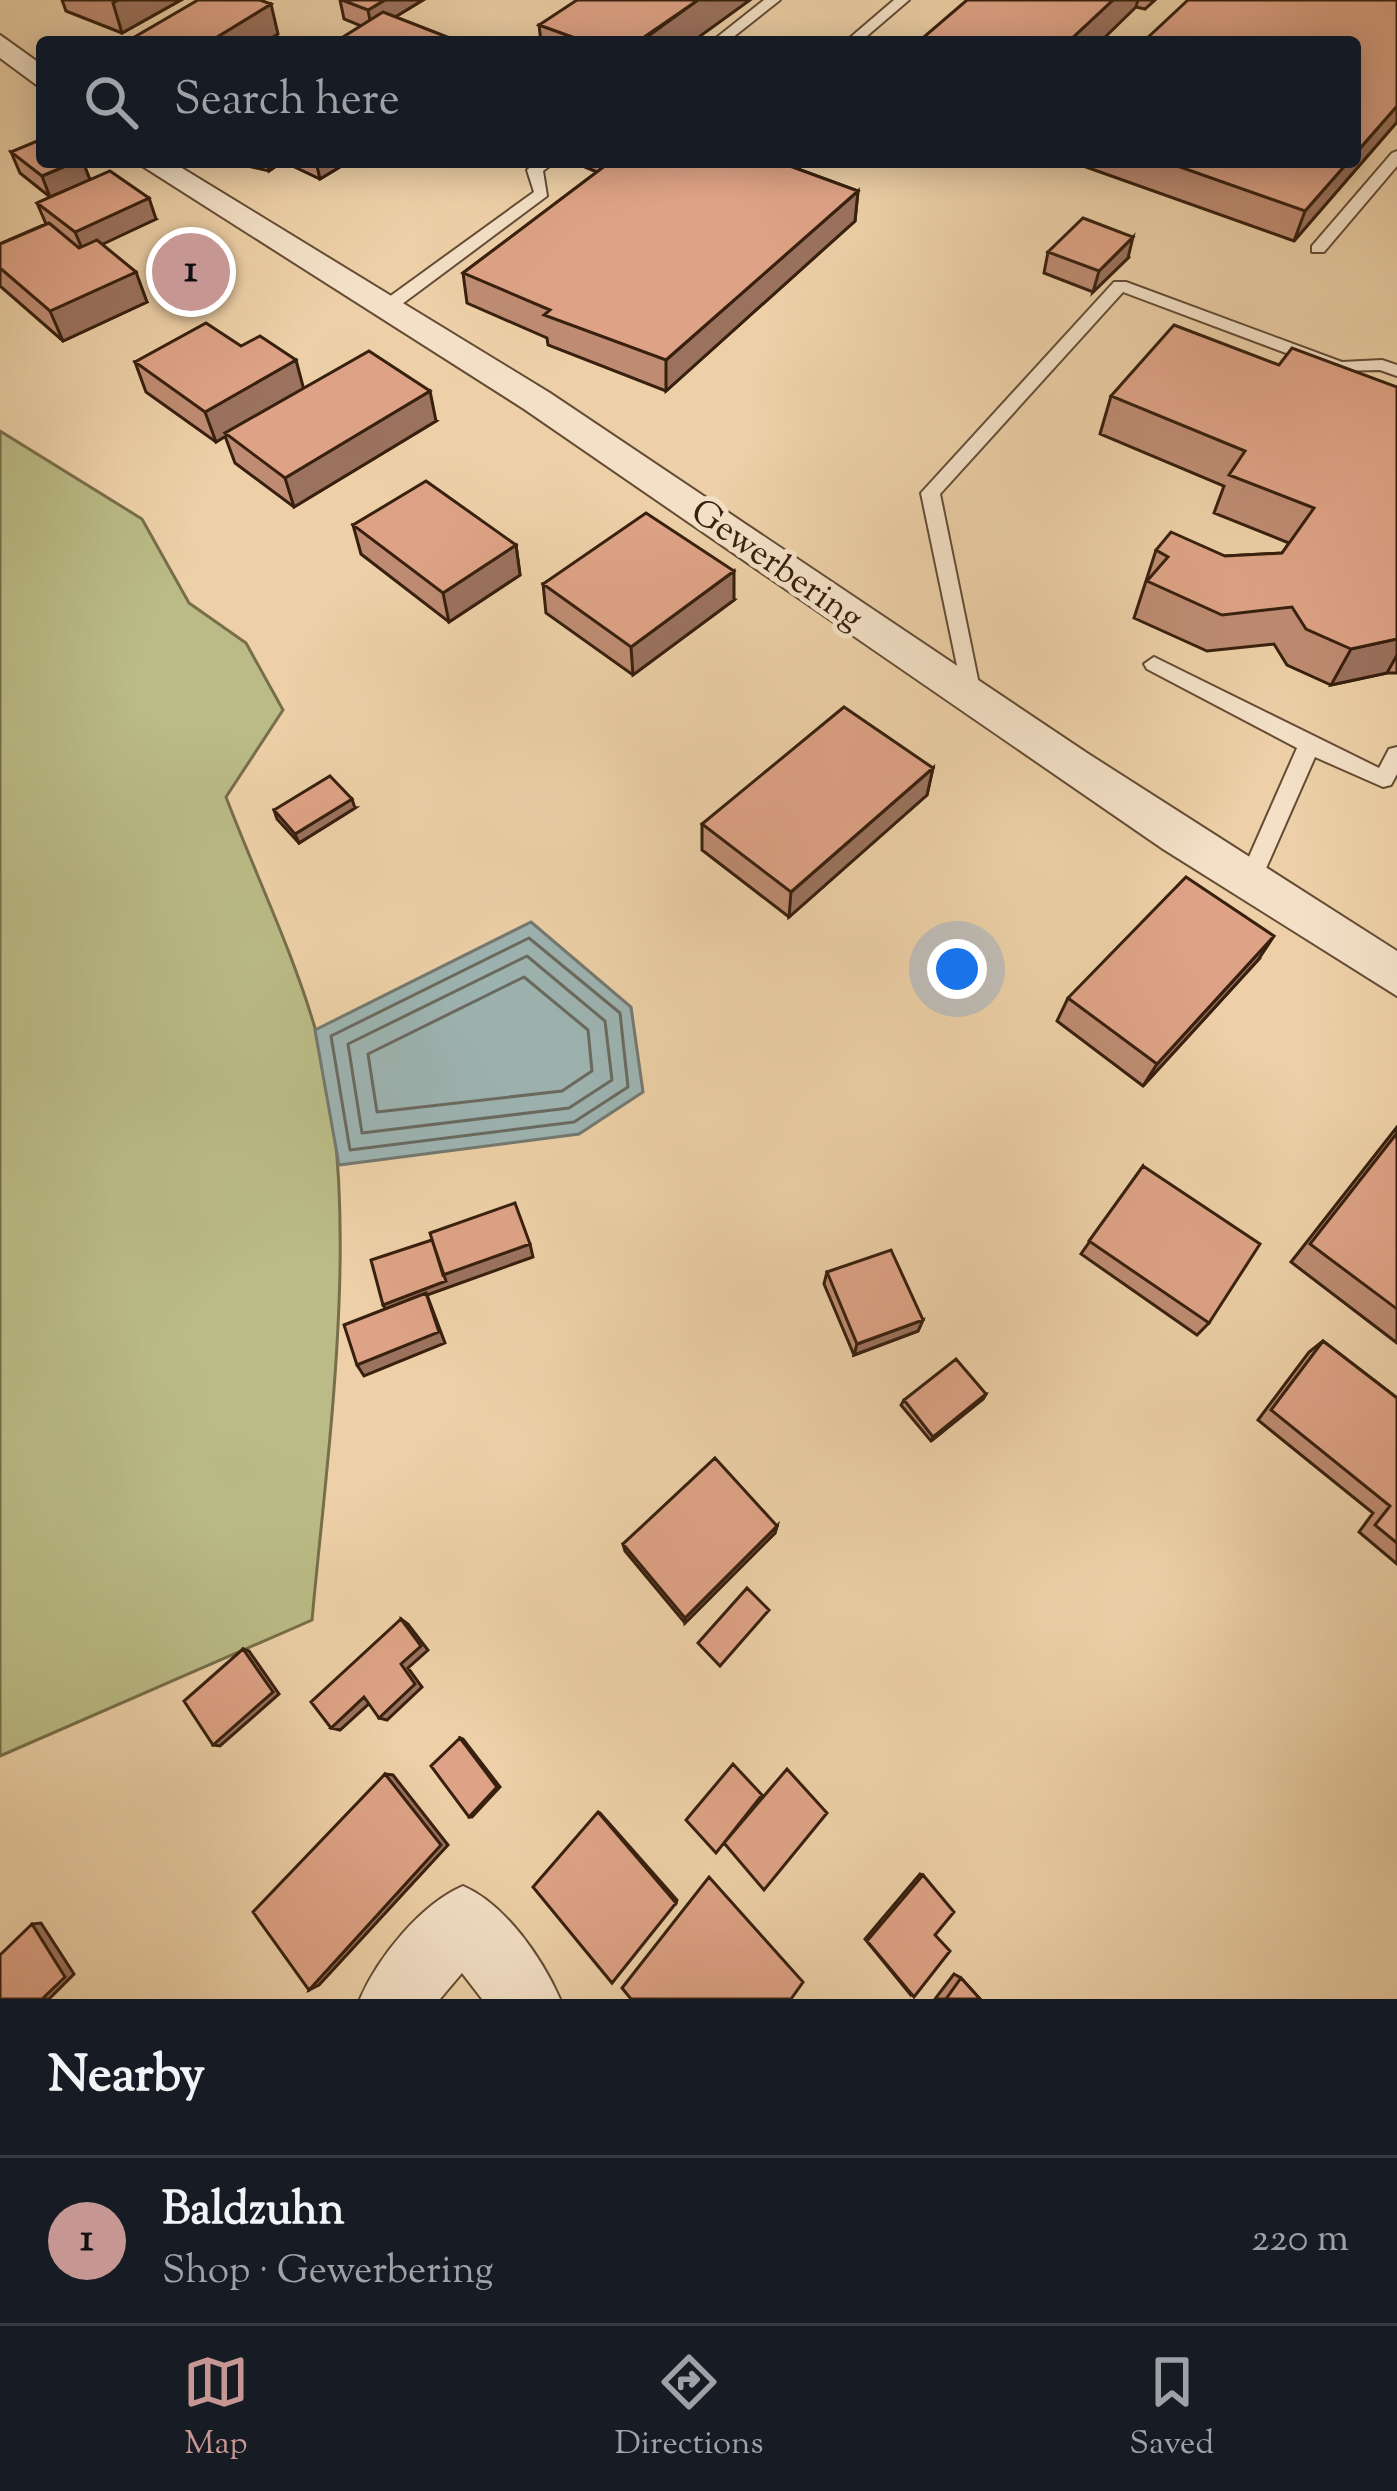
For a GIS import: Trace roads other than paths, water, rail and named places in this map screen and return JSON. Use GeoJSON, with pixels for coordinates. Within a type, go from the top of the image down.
{"type":"FeatureCollection","features":[{"type":"Feature","properties":{"kind":"street"},"geometry":{"type":"LineString","coordinates":[[0,43],[36,75]]}},
{"type":"Feature","properties":{"kind":"street","name":"Gewerbering"},"geometry":{"type":"LineString","coordinates":[[161,168],[534,399],[1248,884],[1397,976]]}},
{"type":"Feature","properties":{"kind":"street"},"geometry":{"type":"LineString","coordinates":[[395,1999],[463,1920],[525,1999]]}},
{"type":"Feature","properties":{"kind":"lane"},"geometry":{"type":"LineString","coordinates":[[726,36],[773,0]]}},
{"type":"Feature","properties":{"kind":"lane"},"geometry":{"type":"LineString","coordinates":[[859,36],[902,0]]}},
{"type":"Feature","properties":{"kind":"lane"},"geometry":{"type":"LineString","coordinates":[[1318,249],[1397,156]]}},
{"type":"Feature","properties":{"kind":"lane"},"geometry":{"type":"LineString","coordinates":[[384,309],[542,194],[538,168]]}},
{"type":"Feature","properties":{"kind":"lane"},"geometry":{"type":"LineString","coordinates":[[972,699],[930,493],[1120,286],[1340,367],[1382,365],[1397,371]]}},
{"type":"Feature","properties":{"kind":"lane"},"geometry":{"type":"LineString","coordinates":[[1154,664],[1382,778],[1397,755]]}},
{"type":"Feature","properties":{"kind":"lane"},"geometry":{"type":"LineString","coordinates":[[1248,884],[1309,745]]}},
{"type":"Feature","properties":{"kind":"water"},"geometry":{"type":"Polygon","coordinates":[[[531,922],[631,1007],[643,1092],[579,1134],[339,1165],[315,1030],[531,922]]]}},
{"type":"Feature","properties":{"kind":"place","name":"Baldzuhn"},"geometry":{"type":"Point","coordinates":[191,272]}}]}
